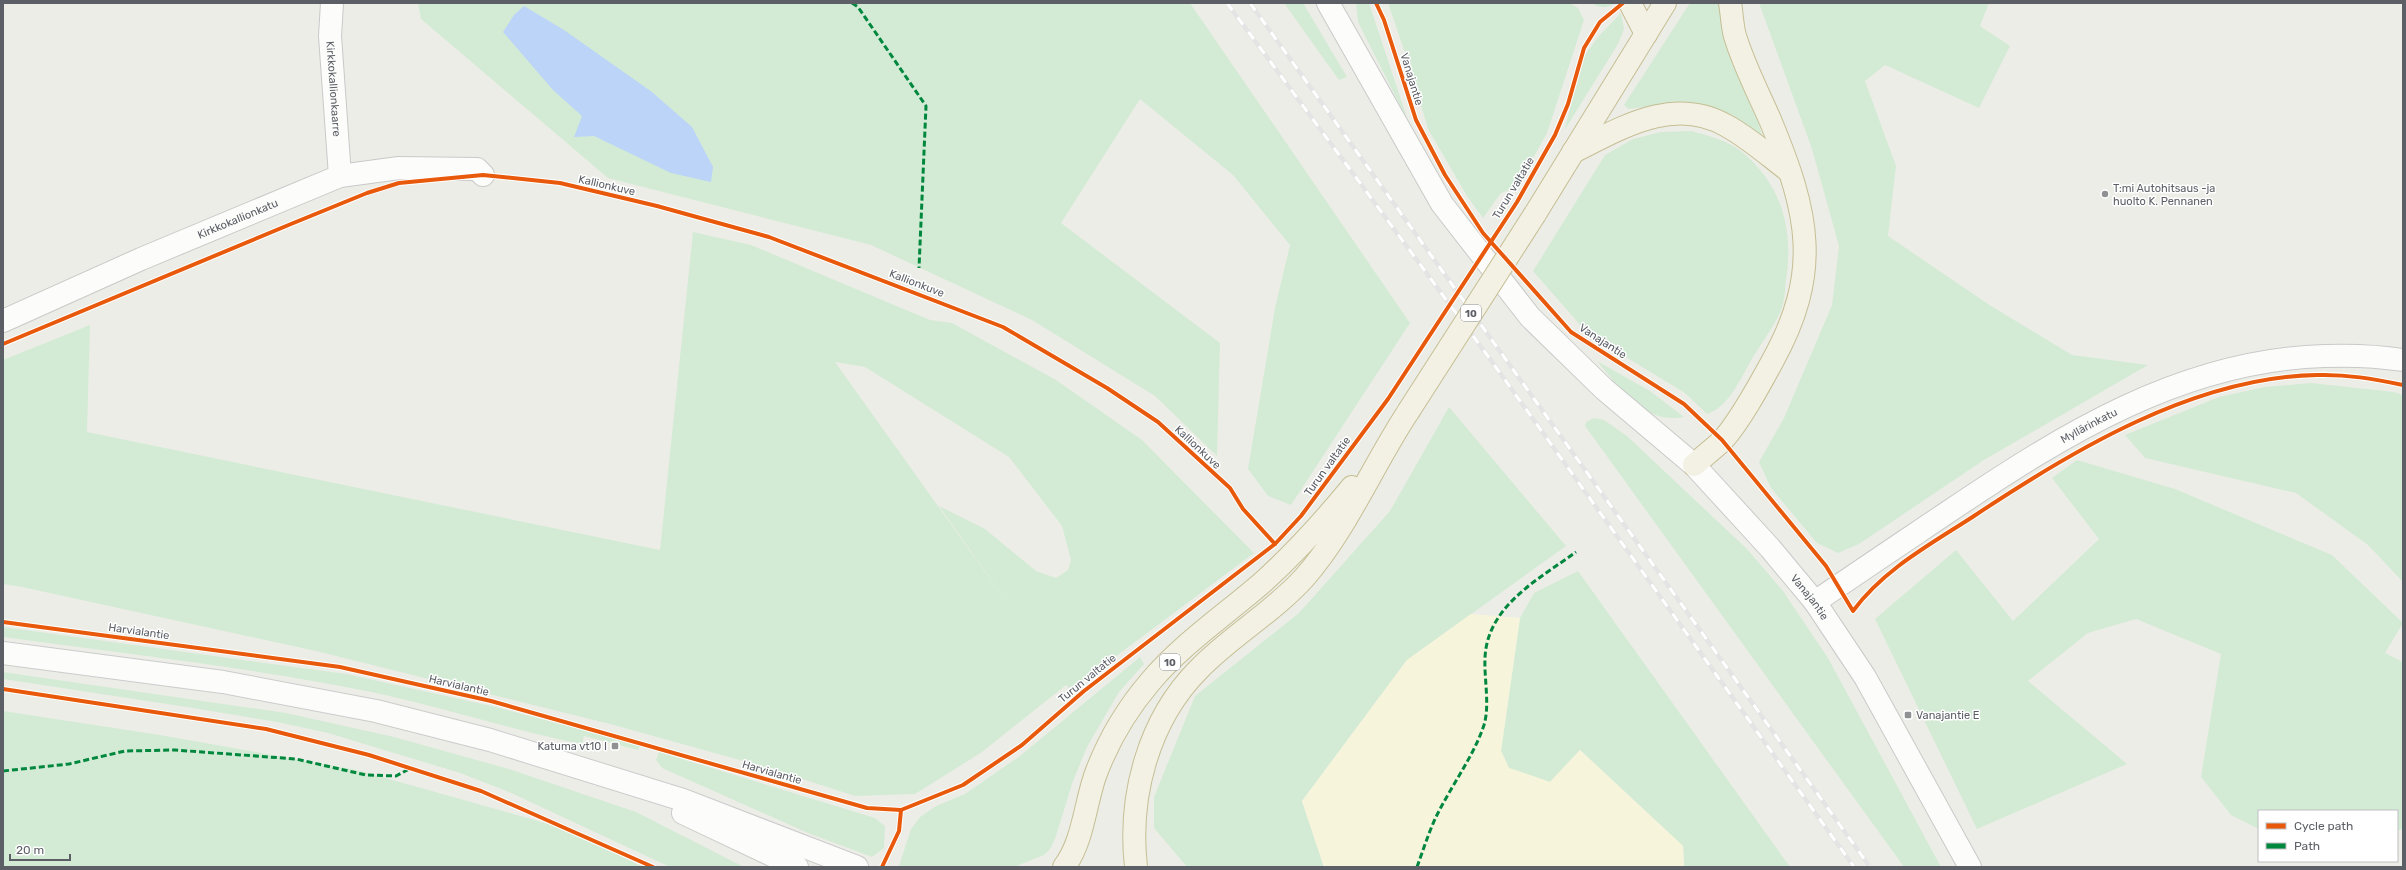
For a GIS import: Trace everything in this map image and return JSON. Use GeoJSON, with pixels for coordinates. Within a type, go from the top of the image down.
{"type":"FeatureCollection","features":[{"type":"Feature","properties":{"kind":"highway"},"geometry":{"type":"LineString","coordinates":[[1630,3],[1646,34]]}},
{"type":"Feature","properties":{"kind":"highway","name":"10"},"geometry":{"type":"LineString","coordinates":[[1136,867],[1134,831],[1142,773],[1162,717],[1182,688],[1199,669],[1272,609],[1304,578],[1343,523],[1383,450],[1535,214],[1665,3]]}},
{"type":"Feature","properties":{"kind":"highway"},"geometry":{"type":"LineString","coordinates":[[1694,464],[1722,440],[1755,391],[1787,334],[1797,308],[1804,283],[1804,236],[1801,213],[1789,171],[1735,35],[1730,3]]}},
{"type":"Feature","properties":{"kind":"highway"},"geometry":{"type":"LineString","coordinates":[[1573,152],[1635,121],[1654,115],[1672,113],[1701,115],[1727,125],[1789,171]]}},
{"type":"Feature","properties":{"kind":"highway","name":"10"},"geometry":{"type":"LineString","coordinates":[[1064,867],[1076,845],[1096,775],[1110,742],[1150,682],[1182,650],[1263,581],[1307,539],[1383,450]]}},
{"type":"Feature","properties":{"kind":"street","name":"Kirkkokallionkaarre"},"geometry":{"type":"LineString","coordinates":[[332,3],[330,36],[340,176]]}},
{"type":"Feature","properties":{"kind":"street","name":"Vanajantie"},"geometry":{"type":"LineString","coordinates":[[1328,3],[1442,204],[1530,317],[1604,389],[1694,464],[1770,548],[1815,602],[1865,677],[1970,867]]}},
{"type":"Feature","properties":{"kind":"street","name":"Kirkkokallionkatu"},"geometry":{"type":"LineString","coordinates":[[3,321],[142,259],[340,176],[399,168],[477,169],[483,174]]}},
{"type":"Feature","properties":{"kind":"street","name":"Myllärinkatu"},"geometry":{"type":"LineString","coordinates":[[1815,602],[2044,448],[2128,404],[2206,374],[2273,360],[2345,356],[2403,360]]}},
{"type":"Feature","properties":{"kind":"street"},"geometry":{"type":"LineString","coordinates":[[3,653],[223,682],[376,711],[490,740],[728,815],[857,867]]}},
{"type":"Feature","properties":{"kind":"street"},"geometry":{"type":"LineString","coordinates":[[593,772],[796,867]]}},
{"type":"Feature","properties":{"kind":"shaded area"},"geometry":{"type":"Polygon","coordinates":[[[418,3],[1190,3],[1410,323],[1291,505],[1268,496],[1248,469],[1275,308],[1290,245],[1233,175],[1140,99],[1061,223],[1220,343],[1217,456],[1155,396],[1032,320],[871,245],[608,178],[421,19],[418,3]]]}},
{"type":"Feature","properties":{"kind":"shaded area"},"geometry":{"type":"Polygon","coordinates":[[[1284,3],[1303,3],[1347,77],[1339,80],[1284,3]]]}},
{"type":"Feature","properties":{"kind":"shaded area"},"geometry":{"type":"Polygon","coordinates":[[[1356,3],[1369,3],[1408,121],[1358,22],[1356,3]]]}},
{"type":"Feature","properties":{"kind":"shaded area"},"geometry":{"type":"Polygon","coordinates":[[[1388,3],[1570,3],[1578,8],[1584,20],[1547,133],[1517,187],[1501,193],[1483,218],[1467,196],[1428,129],[1410,68],[1388,3]]]}},
{"type":"Feature","properties":{"kind":"shaded area"},"geometry":{"type":"Polygon","coordinates":[[[1591,3],[1616,3],[1603,7],[1591,3]]]}},
{"type":"Feature","properties":{"kind":"shaded area"},"geometry":{"type":"Polygon","coordinates":[[[1690,3],[1720,3],[1763,138],[1661,105],[1628,109],[1624,105],[1690,3]]]}},
{"type":"Feature","properties":{"kind":"shaded area"},"geometry":{"type":"Polygon","coordinates":[[[1759,3],[1989,3],[1980,26],[2010,46],[1979,108],[1885,65],[1865,81],[1896,166],[1888,236],[1988,304],[2072,355],[2148,365],[1984,460],[1859,544],[1838,553],[1817,543],[1771,488],[1759,462],[1784,418],[1832,305],[1839,246],[1812,149],[1759,3]]]}},
{"type":"Feature","properties":{"kind":"shaded area"},"geometry":{"type":"Polygon","coordinates":[[[1621,13],[1624,29],[1618,44],[1564,131],[1585,55],[1598,37],[1621,13]]]}},
{"type":"Feature","properties":{"kind":"shaded area"},"geometry":{"type":"Polygon","coordinates":[[[1692,131],[1718,139],[1737,148],[1756,165],[1776,194],[1786,226],[1788,244],[1788,261],[1784,297],[1779,314],[1734,391],[1722,405],[1707,414],[1685,393],[1588,334],[1533,271],[1605,155],[1633,139],[1661,132],[1692,131]]]}},
{"type":"Feature","properties":{"kind":"shaded area"},"geometry":{"type":"Polygon","coordinates":[[[693,232],[751,245],[930,320],[952,323],[1056,380],[1142,440],[1254,553],[1071,690],[1066,685],[982,752],[915,794],[855,796],[765,767],[610,724],[316,651],[3,584],[3,360],[90,325],[87,432],[660,550],[693,232]],[[835,362],[1013,611],[939,506],[985,529],[1036,571],[1056,578],[1068,570],[1071,560],[1062,526],[1009,457],[865,367],[835,362]]]}},
{"type":"Feature","properties":{"kind":"shaded area"},"geometry":{"type":"Polygon","coordinates":[[[1597,361],[1650,391],[1684,417],[1670,418],[1645,410],[1624,393],[1597,361]]]}},
{"type":"Feature","properties":{"kind":"shaded area"},"geometry":{"type":"Polygon","coordinates":[[[2311,383],[2394,392],[2403,395],[2403,582],[2368,545],[2296,493],[2145,458],[2125,435],[2219,397],[2265,387],[2311,383]]]}},
{"type":"Feature","properties":{"kind":"shaded area"},"geometry":{"type":"Polygon","coordinates":[[[1449,407],[1566,546],[1407,660],[1302,801],[1324,867],[1187,867],[1154,828],[1154,797],[1195,696],[1299,613],[1390,511],[1449,407]]]}},
{"type":"Feature","properties":{"kind":"shaded area"},"geometry":{"type":"Polygon","coordinates":[[[1594,418],[1604,420],[1627,436],[1747,549],[1783,591],[1828,658],[1941,867],[1904,867],[1585,426],[1586,422],[1594,418]]]}},
{"type":"Feature","properties":{"kind":"shaded area"},"geometry":{"type":"Polygon","coordinates":[[[2077,460],[2175,489],[2332,555],[2403,623],[2385,653],[2403,662],[2403,829],[2398,831],[2398,810],[2258,810],[2258,828],[2231,815],[2201,777],[2221,654],[2136,619],[2088,633],[2028,681],[2127,764],[1977,829],[1875,619],[1956,550],[2013,621],[2099,539],[2052,478],[2077,460]]]}},
{"type":"Feature","properties":{"kind":"shaded area"},"geometry":{"type":"Polygon","coordinates":[[[1578,571],[1790,867],[1684,867],[1683,846],[1580,750],[1550,782],[1509,768],[1501,751],[1520,618],[1534,593],[1578,571]]]}},
{"type":"Feature","properties":{"kind":"shaded area"},"geometry":{"type":"Polygon","coordinates":[[[3,627],[346,674],[496,707],[640,745],[638,750],[584,736],[582,744],[529,732],[424,704],[325,683],[279,675],[3,637],[3,627]]]}},
{"type":"Feature","properties":{"kind":"shaded area"},"geometry":{"type":"Polygon","coordinates":[[[1140,657],[1144,664],[1119,692],[1087,747],[1073,781],[1055,839],[1050,849],[1044,855],[1014,867],[899,866],[911,829],[920,817],[936,806],[965,794],[1020,756],[1140,657]]]}},
{"type":"Feature","properties":{"kind":"shaded area"},"geometry":{"type":"Polygon","coordinates":[[[3,672],[286,713],[394,737],[509,769],[636,812],[744,867],[670,867],[509,792],[460,773],[328,733],[277,722],[193,708],[3,679],[3,672]]]}},
{"type":"Feature","properties":{"kind":"shaded area"},"geometry":{"type":"Polygon","coordinates":[[[3,711],[160,735],[357,770],[570,830],[643,867],[3,867],[3,711]]]}},
{"type":"Feature","properties":{"kind":"shaded area"},"geometry":{"type":"Polygon","coordinates":[[[659,752],[875,818],[885,826],[884,848],[872,857],[808,833],[662,768],[656,760],[659,752]]]}},
{"type":"Feature","properties":{"kind":"sand"},"geometry":{"type":"Polygon","coordinates":[[[1471,614],[1520,618],[1501,751],[1509,768],[1550,782],[1580,750],[1683,846],[1684,867],[1324,867],[1302,801],[1407,660],[1471,614]]]}},
{"type":"Feature","properties":{"kind":"water"},"geometry":{"type":"Polygon","coordinates":[[[524,6],[564,30],[652,92],[692,127],[713,167],[711,182],[671,173],[594,136],[574,137],[582,116],[553,90],[503,32],[514,15],[524,6]]]}},
{"type":"Feature","properties":{"kind":"railway"},"geometry":{"type":"LineString","coordinates":[[1227,3],[1490,359],[1854,867]]}},
{"type":"Feature","properties":{"kind":"railway"},"geometry":{"type":"LineString","coordinates":[[1250,3],[1870,867]]}},
{"type":"Feature","properties":{"kind":"marked path"},"geometry":{"type":"LineString","coordinates":[[852,3],[858,7],[926,106],[919,268]]}},
{"type":"Feature","properties":{"kind":"marked path"},"geometry":{"type":"LineString","coordinates":[[1417,867],[1436,818],[1469,758],[1484,725],[1487,709],[1485,658],[1488,640],[1495,623],[1517,596],[1531,584],[1576,552]]}},
{"type":"Feature","properties":{"kind":"marked path"},"geometry":{"type":"LineString","coordinates":[[3,771],[69,764],[125,751],[175,750],[296,759],[366,775],[396,776],[409,769]]}},
{"type":"Feature","properties":{"kind":"cycle path"},"geometry":{"type":"LineString","coordinates":[[1376,3],[1384,20],[1416,120],[1445,175],[1483,233],[1571,332],[1684,404],[1722,440],[1826,566],[1853,611],[1879,582],[1909,558],[2012,491],[2052,466],[2094,443],[2181,403],[2226,389],[2271,379],[2317,375],[2360,377],[2403,385]]}},
{"type":"Feature","properties":{"kind":"cycle path","name":"Turun valtatie"},"geometry":{"type":"LineString","coordinates":[[3,622],[340,667],[491,701],[867,808],[901,810],[963,785],[1022,745],[1084,691],[1275,544],[1301,516],[1388,399],[1517,202],[1555,135],[1568,104],[1584,48],[1600,22],[1623,3]]}},
{"type":"Feature","properties":{"kind":"cycle path","name":"Kallionkuve"},"geometry":{"type":"LineString","coordinates":[[3,344],[367,193],[399,183],[483,175],[560,183],[657,206],[769,237],[1003,327],[1107,388],[1158,422],[1230,488],[1243,509],[1275,544]]}},
{"type":"Feature","properties":{"kind":"cycle path"},"geometry":{"type":"LineString","coordinates":[[3,689],[266,729],[369,755],[481,791],[653,867]]}},
{"type":"Feature","properties":{"kind":"cycle path"},"geometry":{"type":"LineString","coordinates":[[882,867],[899,831],[901,810]]}},
{"type":"Feature","properties":{"kind":"place","name":"T:mi Autohitsaus -ja huolto K. Pennanen"},"geometry":{"type":"Point","coordinates":[2105,194]}},
{"type":"Feature","properties":{"kind":"place","name":"Vanajantie E"},"geometry":{"type":"Point","coordinates":[1908,715]}},
{"type":"Feature","properties":{"kind":"place","name":"Katuma vt10 I"},"geometry":{"type":"Point","coordinates":[615,746]}}]}
